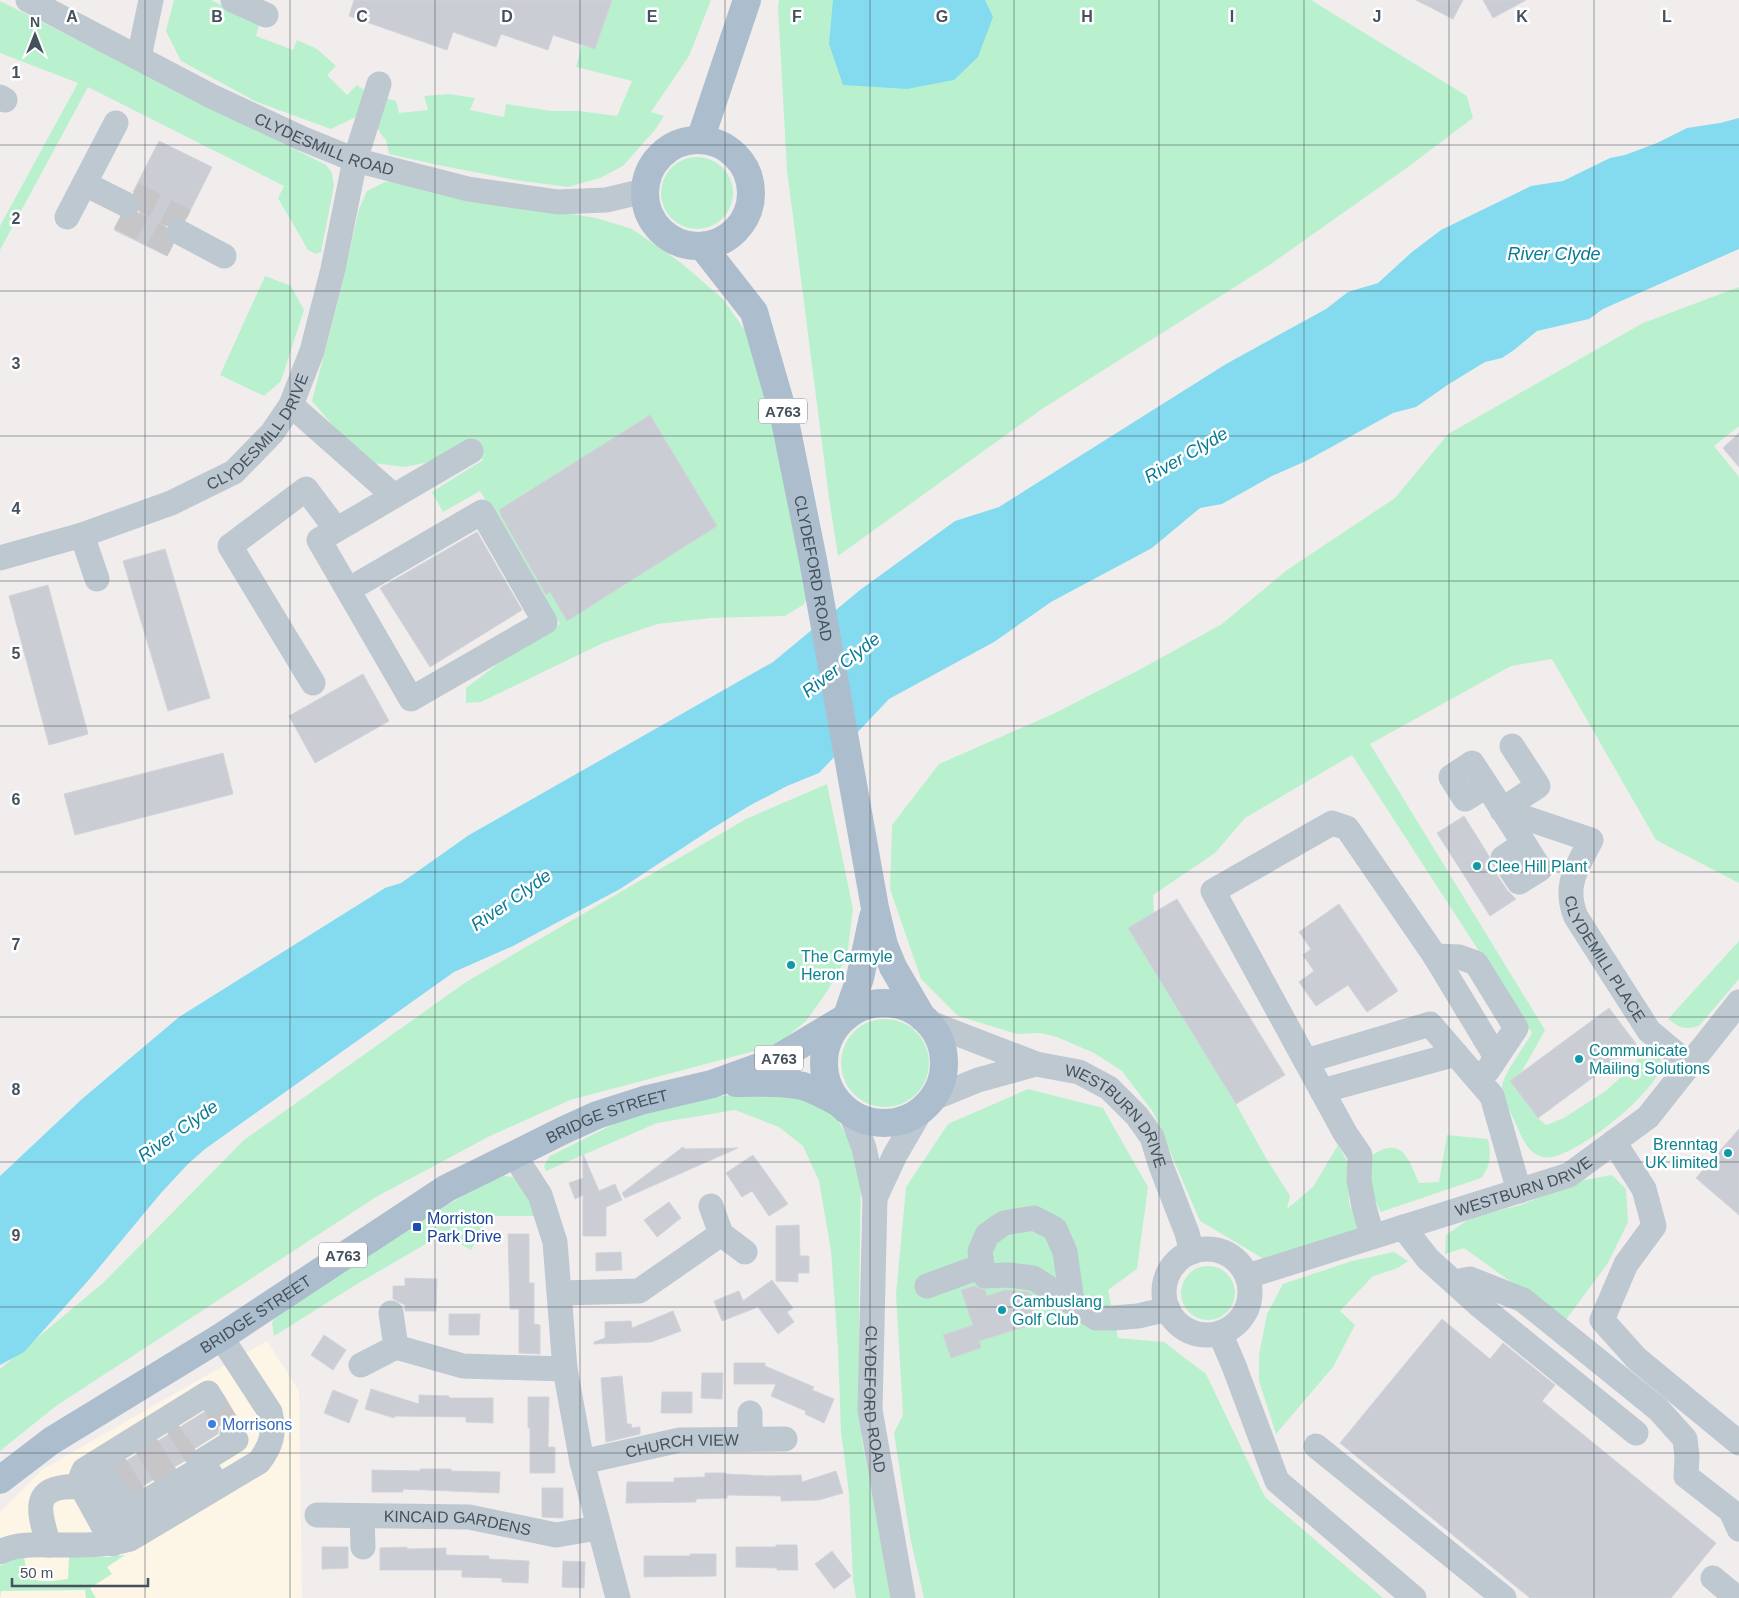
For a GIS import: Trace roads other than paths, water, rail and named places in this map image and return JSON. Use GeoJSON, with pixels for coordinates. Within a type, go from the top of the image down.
{"type":"FeatureCollection","features":[{"type":"Feature","properties":{"kind":"main road"},"geometry":{"type":"LineString","coordinates":[[700,140],[747,0]]}},
{"type":"Feature","properties":{"kind":"main road"},"geometry":{"type":"LineString","coordinates":[[700,140],[717,143],[732,152],[744,166],[750,183],[751,200],[746,218],[735,232],[720,242],[703,247],[685,246],[668,238],[655,226],[646,210],[644,192],[647,175],[655,160],[668,149],[683,142],[700,140]]}},
{"type":"Feature","properties":{"kind":"main road","name":"CLYDEFORD ROAD"},"geometry":{"type":"LineString","coordinates":[[703,247],[754,312],[784,416],[819,593],[875,908],[884,945],[893,967],[926,1020]]}},
{"type":"Feature","properties":{"kind":"main road","name":"CLYDEFORD ROAD"},"geometry":{"type":"LineString","coordinates":[[844,1019],[860,978],[875,908]]}},
{"type":"Feature","properties":{"kind":"main road"},"geometry":{"type":"LineString","coordinates":[[875,1003],[882,1003],[895,1004],[914,1011],[926,1020],[940,1040],[945,1060],[942,1080],[927,1105],[902,1121],[882,1124],[862,1120],[845,1108],[832,1095],[825,1076],[824,1057],[829,1038],[844,1019],[856,1009],[875,1003]]}},
{"type":"Feature","properties":{"kind":"main road","name":"BRIDGE STREET"},"geometry":{"type":"LineString","coordinates":[[0,1480],[51,1441],[221,1337],[446,1188],[597,1115],[644,1100],[712,1084],[770,1063],[844,1019]]}},
{"type":"Feature","properties":{"kind":"main road","name":"BRIDGE STREET"},"geometry":{"type":"LineString","coordinates":[[712,1084],[772,1082],[791,1084],[805,1087],[845,1108]]}},
{"type":"Feature","properties":{"kind":"street","name":"CLYDESMILL ROAD"},"geometry":{"type":"LineString","coordinates":[[28,0],[211,96],[301,138],[355,160],[468,189],[558,202],[606,200],[644,192]]}},
{"type":"Feature","properties":{"kind":"street"},"geometry":{"type":"LineString","coordinates":[[139,57],[151,0]]}},
{"type":"Feature","properties":{"kind":"street"},"geometry":{"type":"LineString","coordinates":[[233,0],[266,15]]}},
{"type":"Feature","properties":{"kind":"street","name":"CLYDESMILL DRIVE"},"geometry":{"type":"LineString","coordinates":[[0,558],[82,535],[171,503],[234,472],[272,434],[291,405],[312,351],[334,269],[355,160],[379,84]]}},
{"type":"Feature","properties":{"kind":"street"},"geometry":{"type":"LineString","coordinates":[[67,218],[116,123]]}},
{"type":"Feature","properties":{"kind":"street"},"geometry":{"type":"LineString","coordinates":[[85,184],[127,205]]}},
{"type":"Feature","properties":{"kind":"street"},"geometry":{"type":"LineString","coordinates":[[179,232],[224,256]]}},
{"type":"Feature","properties":{"kind":"street"},"geometry":{"type":"LineString","coordinates":[[291,405],[394,496]]}},
{"type":"Feature","properties":{"kind":"street"},"geometry":{"type":"LineString","coordinates":[[348,590],[482,512],[546,622],[411,699],[319,540],[471,451]]}},
{"type":"Feature","properties":{"kind":"street"},"geometry":{"type":"LineString","coordinates":[[313,683],[230,546],[306,489],[336,529]]}},
{"type":"Feature","properties":{"kind":"street"},"geometry":{"type":"LineString","coordinates":[[82,535],[97,579]]}},
{"type":"Feature","properties":{"kind":"street"},"geometry":{"type":"LineString","coordinates":[[1502,810],[1538,786],[1512,746]]}},
{"type":"Feature","properties":{"kind":"street"},"geometry":{"type":"LineString","coordinates":[[1486,786],[1524,844]]}},
{"type":"Feature","properties":{"kind":"street","name":"CLYDEMILL PLACE"},"geometry":{"type":"LineString","coordinates":[[1502,810],[1591,840],[1570,884],[1572,906],[1576,917],[1649,1032],[1690,1065]]}},
{"type":"Feature","properties":{"kind":"street"},"geometry":{"type":"LineString","coordinates":[[1372,1236],[1359,1180],[1360,1155],[1344,1133],[1213,891],[1332,823],[1347,828],[1435,956],[1496,1056]]}},
{"type":"Feature","properties":{"kind":"street"},"geometry":{"type":"LineString","coordinates":[[1435,956],[1459,957],[1476,963],[1516,1028],[1479,1082]]}},
{"type":"Feature","properties":{"kind":"street"},"geometry":{"type":"LineString","coordinates":[[1306,1061],[1430,1024],[1460,997]]}},
{"type":"Feature","properties":{"kind":"street","name":"WESTBURN DRIVE"},"geometry":{"type":"LineString","coordinates":[[1248,1276],[1569,1175],[1648,1117],[1739,1002]]}},
{"type":"Feature","properties":{"kind":"street","name":"WESTBURN DRIVE"},"geometry":{"type":"LineString","coordinates":[[926,1020],[1036,1064],[1079,1072],[1109,1088],[1137,1116],[1152,1137],[1187,1233],[1192,1252]]}},
{"type":"Feature","properties":{"kind":"street"},"geometry":{"type":"LineString","coordinates":[[1430,1024],[1492,1096],[1519,1190]]}},
{"type":"Feature","properties":{"kind":"street"},"geometry":{"type":"LineString","coordinates":[[1322,1091],[1456,1054]]}},
{"type":"Feature","properties":{"kind":"street","name":"WESTBURN DRIVE"},"geometry":{"type":"LineString","coordinates":[[927,1105],[978,1080],[1036,1064]]}},
{"type":"Feature","properties":{"kind":"street","name":"CLYDEFORD ROAD"},"geometry":{"type":"LineString","coordinates":[[875,1198],[895,1155],[927,1105]]}},
{"type":"Feature","properties":{"kind":"street","name":"CLYDEFORD ROAD"},"geometry":{"type":"LineString","coordinates":[[845,1108],[864,1148],[875,1198],[870,1410],[903,1598]]}},
{"type":"Feature","properties":{"kind":"street"},"geometry":{"type":"LineString","coordinates":[[1614,1142],[1644,1189],[1654,1226],[1626,1264],[1602,1320],[1637,1359],[1739,1443]]}},
{"type":"Feature","properties":{"kind":"street"},"geometry":{"type":"LineString","coordinates":[[514,1154],[540,1195],[555,1242],[565,1369],[582,1462],[618,1598]]}},
{"type":"Feature","properties":{"kind":"street"},"geometry":{"type":"LineString","coordinates":[[711,1206],[721,1234],[744,1252]]}},
{"type":"Feature","properties":{"kind":"street"},"geometry":{"type":"LineString","coordinates":[[1072,1301],[1065,1252],[1055,1229],[1034,1218],[1004,1223],[987,1235],[980,1251],[985,1276],[1008,1275],[1033,1278],[1096,1318],[1138,1316],[1168,1309]]}},
{"type":"Feature","properties":{"kind":"street"},"geometry":{"type":"LineString","coordinates":[[1403,1226],[1428,1259],[1479,1305],[1636,1433]]}},
{"type":"Feature","properties":{"kind":"street"},"geometry":{"type":"LineString","coordinates":[[560,1293],[639,1291],[721,1234]]}},
{"type":"Feature","properties":{"kind":"street"},"geometry":{"type":"LineString","coordinates":[[1205,1249],[1218,1250],[1231,1256],[1241,1264],[1248,1276],[1251,1290],[1249,1304],[1243,1317],[1233,1327],[1220,1333],[1208,1335],[1195,1333],[1184,1328],[1174,1320],[1168,1309],[1164,1296],[1165,1282],[1171,1269],[1180,1259],[1192,1252],[1205,1249]]}},
{"type":"Feature","properties":{"kind":"street"},"geometry":{"type":"LineString","coordinates":[[927,1286],[982,1266]]}},
{"type":"Feature","properties":{"kind":"street"},"geometry":{"type":"LineString","coordinates":[[1454,1282],[1470,1279],[1523,1300],[1658,1409],[1684,1439],[1688,1457],[1686,1476],[1731,1511],[1739,1529]]}},
{"type":"Feature","properties":{"kind":"street"},"geometry":{"type":"LineString","coordinates":[[391,1313],[396,1347]]}},
{"type":"Feature","properties":{"kind":"street"},"geometry":{"type":"LineString","coordinates":[[1220,1333],[1277,1481],[1414,1598]]}},
{"type":"Feature","properties":{"kind":"street"},"geometry":{"type":"LineString","coordinates":[[0,1552],[21,1546],[121,1542],[259,1462],[267,1451],[272,1438],[273,1425],[270,1412],[221,1337]]}},
{"type":"Feature","properties":{"kind":"street"},"geometry":{"type":"LineString","coordinates":[[361,1365],[396,1347],[463,1366],[565,1369]]}},
{"type":"Feature","properties":{"kind":"street"},"geometry":{"type":"LineString","coordinates":[[104,1490],[174,1418],[208,1393],[213,1401]]}},
{"type":"Feature","properties":{"kind":"street"},"geometry":{"type":"LineString","coordinates":[[750,1414],[750,1439]]}},
{"type":"Feature","properties":{"kind":"street"},"geometry":{"type":"LineString","coordinates":[[49,1545],[40,1513],[41,1504],[45,1496],[51,1491],[59,1487],[104,1490],[202,1460],[236,1440],[232,1433]]}},
{"type":"Feature","properties":{"kind":"street","name":"CHURCH VIEW"},"geometry":{"type":"LineString","coordinates":[[582,1462],[680,1440],[784,1439]]}},
{"type":"Feature","properties":{"kind":"street"},"geometry":{"type":"LineString","coordinates":[[1316,1446],[1504,1598]]}},
{"type":"Feature","properties":{"kind":"street"},"geometry":{"type":"LineString","coordinates":[[202,1460],[218,1486]]}},
{"type":"Feature","properties":{"kind":"street"},"geometry":{"type":"LineString","coordinates":[[104,1490],[121,1542]]}},
{"type":"Feature","properties":{"kind":"street"},"geometry":{"type":"LineString","coordinates":[[104,1490],[121,1542]]}},
{"type":"Feature","properties":{"kind":"street","name":"KINCAID GARDENS"},"geometry":{"type":"LineString","coordinates":[[317,1515],[468,1517],[556,1535],[598,1528]]}},
{"type":"Feature","properties":{"kind":"street"},"geometry":{"type":"LineString","coordinates":[[362,1516],[363,1548]]}},
{"type":"Feature","properties":{"kind":"street"},"geometry":{"type":"LineString","coordinates":[[1713,1578],[1737,1598]]}},
{"type":"Feature","properties":{"kind":"water"},"geometry":{"type":"Polygon","coordinates":[[[833,0],[985,0],[993,17],[978,57],[954,80],[907,89],[843,85],[829,44],[833,0]]]}},
{"type":"Feature","properties":{"kind":"water","name":"River Clyde"},"geometry":{"type":"Polygon","coordinates":[[[1739,118],[1739,249],[1603,309],[1589,319],[1537,331],[1502,358],[1485,362],[1416,407],[1393,413],[1306,461],[1272,476],[1222,504],[1200,508],[1152,548],[1051,602],[994,642],[889,699],[819,773],[787,786],[749,806],[620,889],[513,946],[454,972],[205,1149],[161,1193],[87,1282],[24,1352],[0,1365],[0,1176],[82,1099],[179,1017],[385,888],[401,883],[469,835],[773,662],[860,590],[955,521],[999,507],[1226,364],[1326,309],[1348,292],[1378,283],[1412,252],[1441,230],[1531,186],[1563,181],[1610,158],[1625,155],[1657,143],[1687,128],[1739,118]]]}},
{"type":"Feature","properties":{"kind":"tunnel"},"geometry":{"type":"LineString","coordinates":[[133,194],[185,221]]}},
{"type":"Feature","properties":{"kind":"tunnel"},"geometry":{"type":"LineString","coordinates":[[120,217],[173,245]]}},
{"type":"Feature","properties":{"kind":"tunnel"},"geometry":{"type":"LineString","coordinates":[[213,1401],[232,1433]]}},
{"type":"Feature","properties":{"kind":"tunnel"},"geometry":{"type":"LineString","coordinates":[[109,1479],[183,1432]]}},
{"type":"Feature","properties":{"kind":"tunnel"},"geometry":{"type":"LineString","coordinates":[[119,1495],[193,1446]]}},
{"type":"Feature","properties":{"kind":"place","name":"Clee Hill Plant"},"geometry":{"type":"Point","coordinates":[1477,866]}},
{"type":"Feature","properties":{"kind":"place","name":"The Carmyle Heron"},"geometry":{"type":"Point","coordinates":[791,965]}},
{"type":"Feature","properties":{"kind":"place","name":"Communicate Mailing Solutions"},"geometry":{"type":"Point","coordinates":[1579,1059]}},
{"type":"Feature","properties":{"kind":"place","name":"Brenntag UK limited"},"geometry":{"type":"Point","coordinates":[1728,1153]}},
{"type":"Feature","properties":{"kind":"place","name":"Morriston Park Drive"},"geometry":{"type":"Point","coordinates":[417,1227]}},
{"type":"Feature","properties":{"kind":"place","name":"Cambuslang Golf Club"},"geometry":{"type":"Point","coordinates":[1002,1310]}},
{"type":"Feature","properties":{"kind":"place","name":"Morrisons"},"geometry":{"type":"Point","coordinates":[212,1424]}}]}
